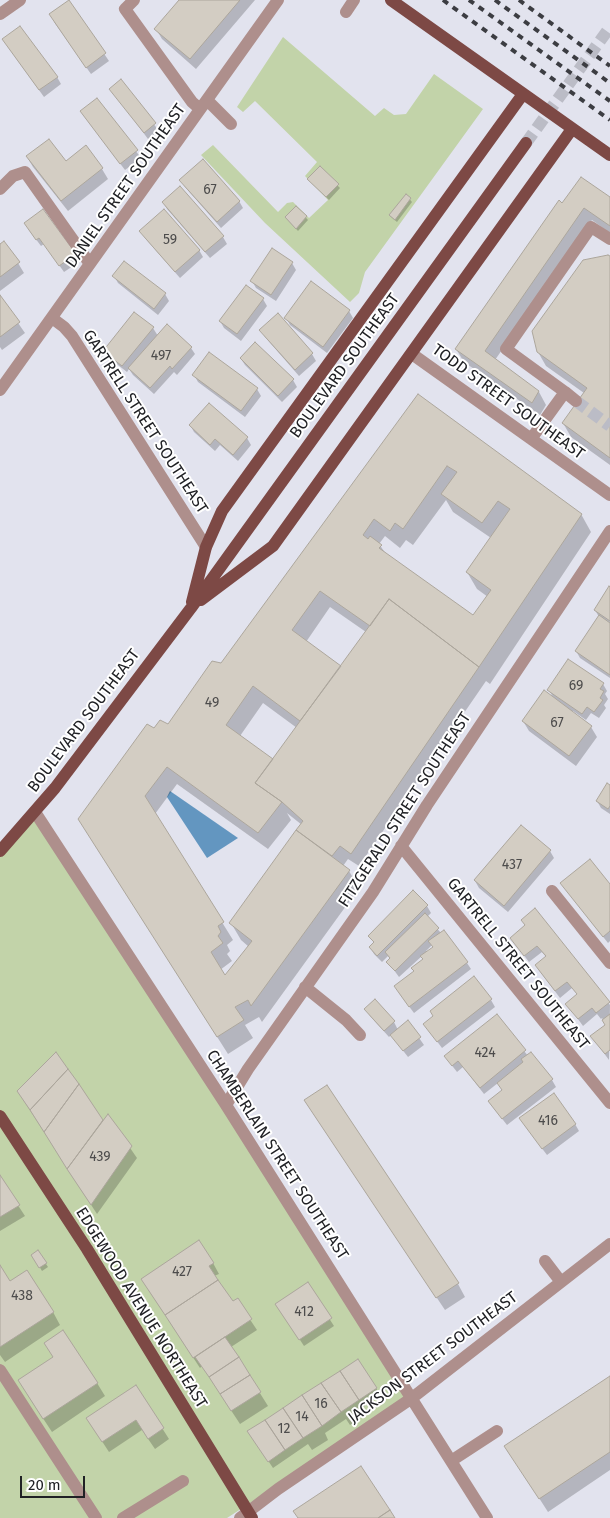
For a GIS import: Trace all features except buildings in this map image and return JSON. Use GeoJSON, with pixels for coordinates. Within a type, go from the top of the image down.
{"type":"FeatureCollection","features":[{"type":"Feature","properties":{"kind":"main road"},"geometry":{"type":"LineString","coordinates":[[391,0],[610,156]]}},
{"type":"Feature","properties":{"kind":"main road","name":"BOULEVARD SOUTHEAST"},"geometry":{"type":"LineString","coordinates":[[191,608],[206,547],[222,511],[523,94]]}},
{"type":"Feature","properties":{"kind":"main road"},"geometry":{"type":"LineString","coordinates":[[191,608],[273,546],[572,129]]}},
{"type":"Feature","properties":{"kind":"main road","name":"BOULEVARD SOUTHEAST"},"geometry":{"type":"LineString","coordinates":[[0,851],[35,812],[191,608],[526,143]]}},
{"type":"Feature","properties":{"kind":"main road","name":"EDGEWOOD AVENUE NORTHEAST"},"geometry":{"type":"LineString","coordinates":[[1,1118],[87,1249],[247,1516]]}},
{"type":"Feature","properties":{"kind":"street"},"geometry":{"type":"LineString","coordinates":[[0,14],[20,0]]}},
{"type":"Feature","properties":{"kind":"street"},"geometry":{"type":"LineString","coordinates":[[134,0],[125,8],[192,102],[204,104],[231,124]]}},
{"type":"Feature","properties":{"kind":"street","name":"DANIEL STREET SOUTHEAST"},"geometry":{"type":"LineString","coordinates":[[0,390],[278,0]]}},
{"type":"Feature","properties":{"kind":"street"},"geometry":{"type":"LineString","coordinates":[[346,12],[354,0]]}},
{"type":"Feature","properties":{"kind":"street"},"geometry":{"type":"LineString","coordinates":[[0,189],[13,176],[25,172],[90,264]]}},
{"type":"Feature","properties":{"kind":"street"},"geometry":{"type":"LineString","coordinates":[[576,401],[506,349],[592,227],[610,239]]}},
{"type":"Feature","properties":{"kind":"street","name":"GARTRELL STREET SOUTHEAST"},"geometry":{"type":"LineString","coordinates":[[52,318],[72,336],[206,547]]}},
{"type":"Feature","properties":{"kind":"street","name":"TODD STREET SOUTHEAST"},"geometry":{"type":"LineString","coordinates":[[412,354],[610,495]]}},
{"type":"Feature","properties":{"kind":"street"},"geometry":{"type":"LineString","coordinates":[[531,439],[565,392]]}},
{"type":"Feature","properties":{"kind":"street","name":"FITZGERALD STREET SOUTHEAST"},"geometry":{"type":"LineString","coordinates":[[226,1105],[248,1069],[372,892],[427,805],[610,532]]}},
{"type":"Feature","properties":{"kind":"street","name":"CHAMBERLAIN STREET SOUTHEAST"},"geometry":{"type":"LineString","coordinates":[[35,812],[226,1105],[487,1518]]}},
{"type":"Feature","properties":{"kind":"street","name":"GARTRELL STREET SOUTHEAST"},"geometry":{"type":"LineString","coordinates":[[401,846],[610,1103]]}},
{"type":"Feature","properties":{"kind":"street"},"geometry":{"type":"LineString","coordinates":[[552,891],[610,964]]}},
{"type":"Feature","properties":{"kind":"street"},"geometry":{"type":"LineString","coordinates":[[305,987],[346,1020],[360,1035]]}},
{"type":"Feature","properties":{"kind":"street","name":"JACKSON STREET SOUTHEAST"},"geometry":{"type":"LineString","coordinates":[[247,1516],[278,1489],[412,1398],[610,1244]]}},
{"type":"Feature","properties":{"kind":"street"},"geometry":{"type":"LineString","coordinates":[[545,1261],[560,1282]]}},
{"type":"Feature","properties":{"kind":"street"},"geometry":{"type":"LineString","coordinates":[[0,1370],[96,1518]]}},
{"type":"Feature","properties":{"kind":"street"},"geometry":{"type":"LineString","coordinates":[[451,1461],[497,1431]]}},
{"type":"Feature","properties":{"kind":"street"},"geometry":{"type":"LineString","coordinates":[[123,1518],[183,1481]]}},
{"type":"Feature","properties":{"kind":"green space"},"geometry":{"type":"Polygon","coordinates":[[[283,37],[375,116],[384,108],[394,115],[406,114],[434,74],[483,109],[365,272],[359,293],[350,302],[265,223],[201,155],[213,145],[278,212],[287,203],[293,202],[309,218],[328,200],[305,176],[317,162],[255,101],[243,112],[237,107],[283,37]]]}},
{"type":"Feature","properties":{"kind":"green space"},"geometry":{"type":"Polygon","coordinates":[[[35,812],[412,1398],[227,1518],[0,1518],[0,851],[35,812]]]}},
{"type":"Feature","properties":{"kind":"water"},"geometry":{"type":"Polygon","coordinates":[[[170,791],[238,838],[207,858],[167,797],[170,791]]]}},
{"type":"Feature","properties":{"kind":"tunnel"},"geometry":{"type":"LineString","coordinates":[[526,143],[610,27]]}},
{"type":"Feature","properties":{"kind":"tunnel"},"geometry":{"type":"LineString","coordinates":[[576,401],[610,426]]}},
{"type":"Feature","properties":{"kind":"railway"},"geometry":{"type":"LineString","coordinates":[[443,0],[610,120]]}},
{"type":"Feature","properties":{"kind":"railway"},"geometry":{"type":"LineString","coordinates":[[469,0],[610,101]]}},
{"type":"Feature","properties":{"kind":"railway"},"geometry":{"type":"LineString","coordinates":[[495,0],[610,83]]}},
{"type":"Feature","properties":{"kind":"railway"},"geometry":{"type":"LineString","coordinates":[[519,0],[610,66]]}}]}
